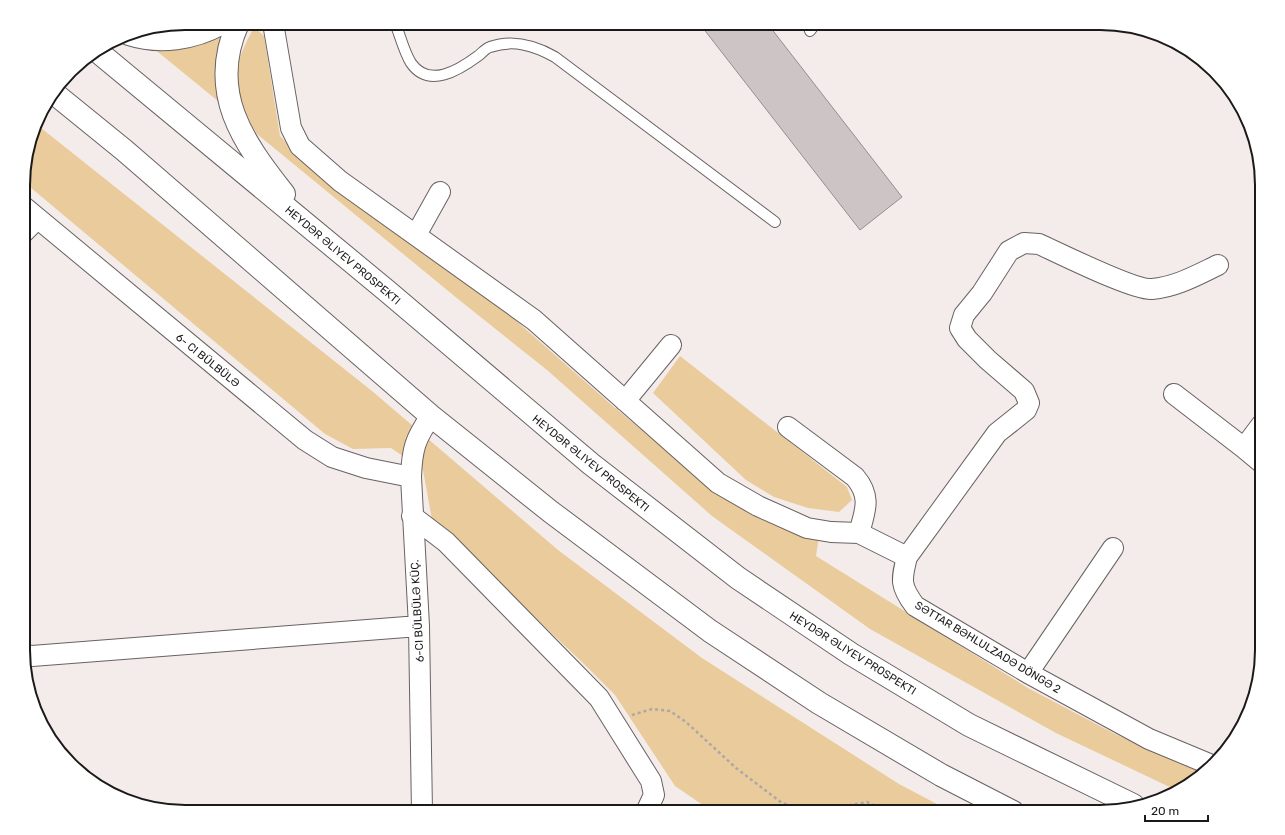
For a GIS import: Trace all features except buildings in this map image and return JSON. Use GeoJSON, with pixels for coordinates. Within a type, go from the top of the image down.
{"type":"FeatureCollection","features":[{"type":"Feature","properties":{"kind":"highway"},"geometry":{"type":"LineString","coordinates":[[138,37],[166,40],[190,36],[210,30]]}},
{"type":"Feature","properties":{"kind":"highway"},"geometry":{"type":"LineString","coordinates":[[236,30],[231,43],[226,69],[228,96],[236,124],[254,156],[285,194],[387,291]]}},
{"type":"Feature","properties":{"kind":"highway","name":"HEYDƏR ƏLIYEV PROSPEKTI"},"geometry":{"type":"LineString","coordinates":[[101,55],[387,291],[591,464],[738,578],[851,654],[969,725],[1128,802]]}},
{"type":"Feature","properties":{"kind":"highway"},"geometry":{"type":"LineString","coordinates":[[58,96],[130,156],[431,416],[551,512],[710,631],[819,702],[941,775],[999,805]]}},
{"type":"Feature","properties":{"kind":"street"},"geometry":{"type":"LineString","coordinates":[[274,30],[291,128],[300,146],[340,182],[534,320],[718,483],[758,506],[807,528],[831,532],[859,533],[907,556]]}},
{"type":"Feature","properties":{"kind":"street"},"geometry":{"type":"LineString","coordinates":[[416,235],[440,192]]}},
{"type":"Feature","properties":{"kind":"street"},"geometry":{"type":"LineString","coordinates":[[30,220],[305,440],[332,457],[366,468],[411,477]]}},
{"type":"Feature","properties":{"kind":"street","name":"SƏTTAR BƏHLULZADƏ DÖNGƏ 2"},"geometry":{"type":"LineString","coordinates":[[1207,763],[1149,739],[1028,673],[915,606],[905,593],[901,580],[907,556],[997,433],[1026,410],[1029,403],[1024,391],[988,360],[967,339],[960,328],[964,315],[982,293],[1010,251],[1024,243],[1039,244],[1132,285],[1150,289],[1170,286],[1218,265]]}},
{"type":"Feature","properties":{"kind":"street"},"geometry":{"type":"LineString","coordinates":[[625,401],[671,345]]}},
{"type":"Feature","properties":{"kind":"street"},"geometry":{"type":"LineString","coordinates":[[1174,394],[1255,457]]}},
{"type":"Feature","properties":{"kind":"street"},"geometry":{"type":"LineString","coordinates":[[422,805],[419,626],[412,516],[411,455],[418,435],[431,416]]}},
{"type":"Feature","properties":{"kind":"street"},"geometry":{"type":"LineString","coordinates":[[788,428],[855,477],[863,486],[866,498],[866,509],[859,533]]}},
{"type":"Feature","properties":{"kind":"street"},"geometry":{"type":"LineString","coordinates":[[1244,448],[1255,433]]}},
{"type":"Feature","properties":{"kind":"street"},"geometry":{"type":"LineString","coordinates":[[412,516],[446,542],[490,585],[599,698],[651,781],[654,795],[649,805]]}},
{"type":"Feature","properties":{"kind":"street"},"geometry":{"type":"LineString","coordinates":[[1028,673],[1113,548]]}},
{"type":"Feature","properties":{"kind":"street"},"geometry":{"type":"LineString","coordinates":[[30,656],[419,626]]}},
{"type":"Feature","properties":{"kind":"lane"},"geometry":{"type":"LineString","coordinates":[[398,30],[411,63],[427,76],[442,76],[459,69],[489,47],[516,42],[538,48],[555,56],[775,222]]}},
{"type":"Feature","properties":{"kind":"path"},"geometry":{"type":"LineString","coordinates":[[612,720],[652,709],[670,711],[686,722],[736,768],[782,803],[789,805]]}},
{"type":"Feature","properties":{"kind":"path"},"geometry":{"type":"LineString","coordinates":[[851,805],[868,802],[874,805]]}},
{"type":"Feature","properties":{"kind":"shaded area"},"geometry":{"type":"Polygon","coordinates":[[[228,30],[217,63],[218,101],[153,48],[176,49],[193,47],[210,41],[228,30]]]}},
{"type":"Feature","properties":{"kind":"shaded area"},"geometry":{"type":"Polygon","coordinates":[[[252,30],[257,30],[264,36],[280,136],[296,153],[513,318],[614,407],[711,488],[819,537],[816,556],[1028,688],[1115,734],[1197,771],[1171,788],[1056,733],[870,629],[712,516],[547,370],[257,134],[243,108],[238,88],[238,68],[244,46],[252,30]]]}},
{"type":"Feature","properties":{"kind":"shaded area"},"geometry":{"type":"Polygon","coordinates":[[[41,128],[372,391],[558,550],[702,658],[899,784],[939,805],[703,805],[675,786],[615,695],[432,520],[423,470],[391,448],[353,449],[325,434],[30,187],[31,165],[35,145],[41,128]]]}},
{"type":"Feature","properties":{"kind":"shaded area"},"geometry":{"type":"Polygon","coordinates":[[[680,356],[847,487],[852,500],[839,512],[808,508],[774,497],[746,480],[653,393],[680,356]]]}}]}
